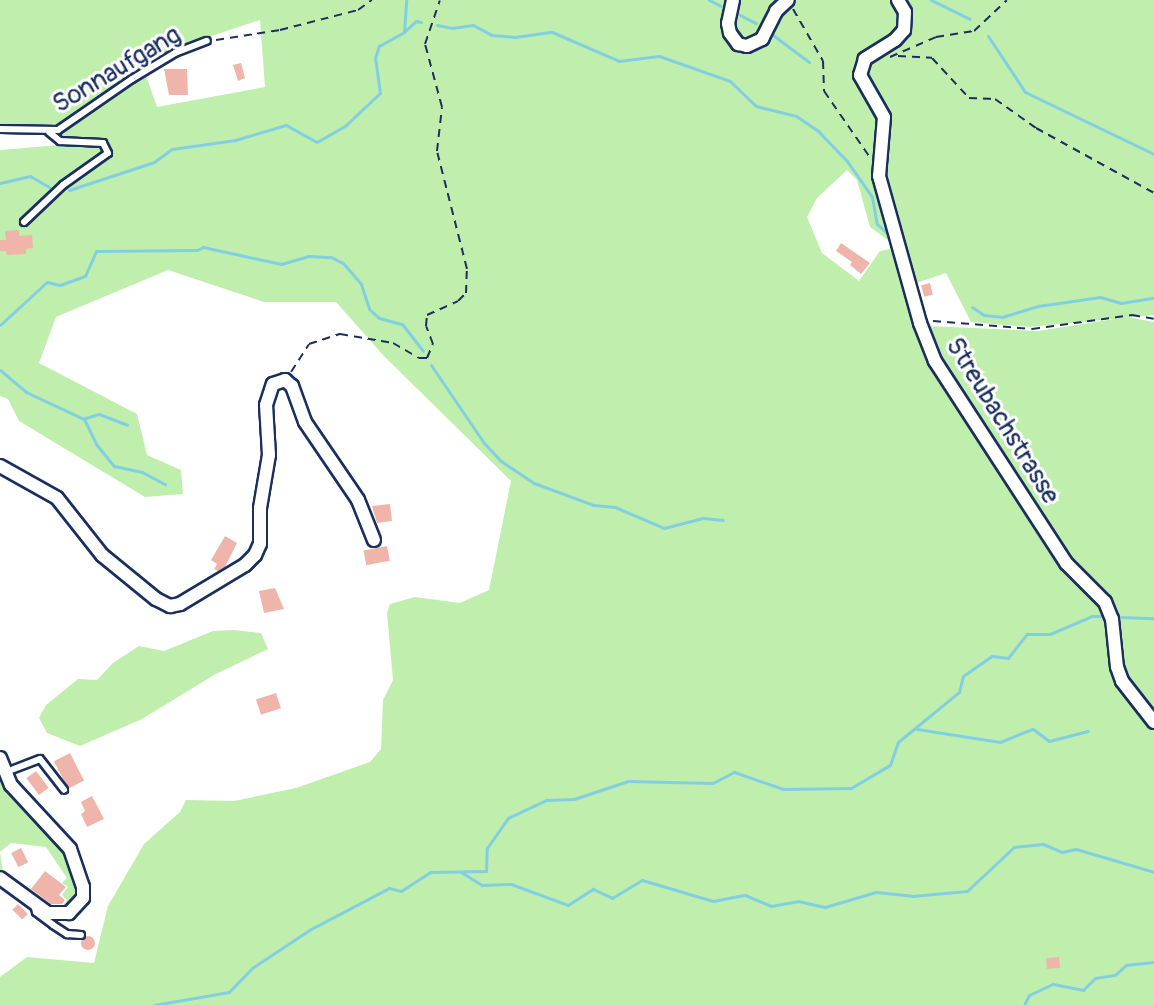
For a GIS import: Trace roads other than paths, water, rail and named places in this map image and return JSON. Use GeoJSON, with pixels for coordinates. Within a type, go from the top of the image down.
{"type":"FeatureCollection","features":[{"type":"Feature","properties":{"kind":"street"},"geometry":{"type":"LineString","coordinates":[[733,0],[728,28],[735,41],[743,46],[762,39],[776,11],[789,0]]}},
{"type":"Feature","properties":{"kind":"street","name":"Streubachstrasse"},"geometry":{"type":"LineString","coordinates":[[898,0],[905,12],[904,30],[895,40],[867,56],[860,70],[864,87],[886,123],[879,168],[920,323],[935,361],[1066,563],[1105,602],[1112,619],[1117,667],[1122,681],[1154,722]]}},
{"type":"Feature","properties":{"kind":"street"},"geometry":{"type":"LineString","coordinates":[[0,466],[57,498],[102,555],[156,599],[170,606],[180,604],[245,565],[255,555],[260,544],[260,508],[269,455],[267,398],[273,384],[287,380],[305,422],[358,500],[374,540]]}},
{"type":"Feature","properties":{"kind":"street"},"geometry":{"type":"LineString","coordinates":[[0,758],[17,792],[67,844],[83,887],[81,903],[69,913],[55,915],[34,905],[0,878]]}},
{"type":"Feature","properties":{"kind":"lane","name":"Sonnaufgang"},"geometry":{"type":"LineString","coordinates":[[0,129],[49,132],[77,119],[163,60],[207,41]]}},
{"type":"Feature","properties":{"kind":"lane"},"geometry":{"type":"LineString","coordinates":[[24,222],[63,185],[108,153],[103,143],[60,141],[49,132]]}},
{"type":"Feature","properties":{"kind":"lane"},"geometry":{"type":"LineString","coordinates":[[5,773],[40,759],[64,790]]}},
{"type":"Feature","properties":{"kind":"lane"},"geometry":{"type":"LineString","coordinates":[[34,905],[36,912],[67,934],[81,935]]}},
{"type":"Feature","properties":{"kind":"waterway"},"geometry":{"type":"LineString","coordinates":[[69,190],[154,162],[172,149],[235,140],[286,125],[317,142],[346,125],[380,93],[375,58],[379,46],[404,32],[406,0]]}},
{"type":"Feature","properties":{"kind":"waterway"},"geometry":{"type":"LineString","coordinates":[[709,0],[721,6]]}},
{"type":"Feature","properties":{"kind":"waterway"},"geometry":{"type":"LineString","coordinates":[[931,0],[970,19]]}},
{"type":"Feature","properties":{"kind":"waterway"},"geometry":{"type":"LineString","coordinates":[[738,14],[756,23]]}},
{"type":"Feature","properties":{"kind":"waterway"},"geometry":{"type":"LineString","coordinates":[[405,31],[416,21],[421,22]]}},
{"type":"Feature","properties":{"kind":"waterway"},"geometry":{"type":"LineString","coordinates":[[437,25],[452,28],[473,25],[492,35],[515,37],[552,32],[619,61],[659,56],[730,81],[756,106],[796,116],[818,131],[847,161],[872,197],[877,224],[887,233]]}},
{"type":"Feature","properties":{"kind":"waterway"},"geometry":{"type":"LineString","coordinates":[[773,35],[809,62]]}},
{"type":"Feature","properties":{"kind":"waterway"},"geometry":{"type":"LineString","coordinates":[[988,36],[1025,92],[1154,154]]}},
{"type":"Feature","properties":{"kind":"waterway"},"geometry":{"type":"LineString","coordinates":[[0,183],[30,176],[49,187]]}},
{"type":"Feature","properties":{"kind":"waterway"},"geometry":{"type":"LineString","coordinates":[[0,325],[47,282],[60,285],[85,276],[96,251],[197,250],[203,247],[281,264],[309,256],[331,257],[343,263],[361,284],[369,309],[379,318],[402,324],[423,351]]}},
{"type":"Feature","properties":{"kind":"waterway"},"geometry":{"type":"LineString","coordinates":[[972,307],[984,315],[1002,317],[1038,306],[1100,297],[1121,303],[1154,298]]}},
{"type":"Feature","properties":{"kind":"waterway"},"geometry":{"type":"LineString","coordinates":[[431,365],[484,443],[501,461],[534,483],[593,505],[615,507],[664,528],[703,518],[723,520]]}},
{"type":"Feature","properties":{"kind":"waterway"},"geometry":{"type":"LineString","coordinates":[[0,370],[26,392],[84,419],[96,444],[114,466],[142,472],[165,484]]}},
{"type":"Feature","properties":{"kind":"waterway"},"geometry":{"type":"LineString","coordinates":[[85,418],[99,414],[127,425]]}},
{"type":"Feature","properties":{"kind":"waterway"},"geometry":{"type":"LineString","coordinates":[[154,1005],[229,992],[252,968],[311,929],[389,888],[401,891],[430,872],[486,871],[487,848],[508,818],[546,800],[574,799],[628,781],[713,783],[734,772],[783,789],[851,788],[890,765],[898,742],[959,692],[963,676],[992,656],[1008,658],[1027,634],[1050,634],[1092,616],[1102,616]]}},
{"type":"Feature","properties":{"kind":"waterway"},"geometry":{"type":"LineString","coordinates":[[1121,617],[1154,618]]}},
{"type":"Feature","properties":{"kind":"waterway"},"geometry":{"type":"LineString","coordinates":[[917,729],[1000,742],[1033,729],[1049,741],[1088,731]]}},
{"type":"Feature","properties":{"kind":"waterway"},"geometry":{"type":"LineString","coordinates":[[461,872],[482,885],[511,884],[568,905],[593,889],[612,898],[642,880],[713,901],[745,895],[771,906],[798,901],[825,907],[876,892],[912,896],[967,891],[1014,847],[1043,844],[1062,852],[1076,849],[1154,872]]}},
{"type":"Feature","properties":{"kind":"waterway"},"geometry":{"type":"LineString","coordinates":[[1024,1005],[1029,995],[1053,984],[1083,990],[1095,978],[1115,975],[1126,965],[1154,962]]}}]}
